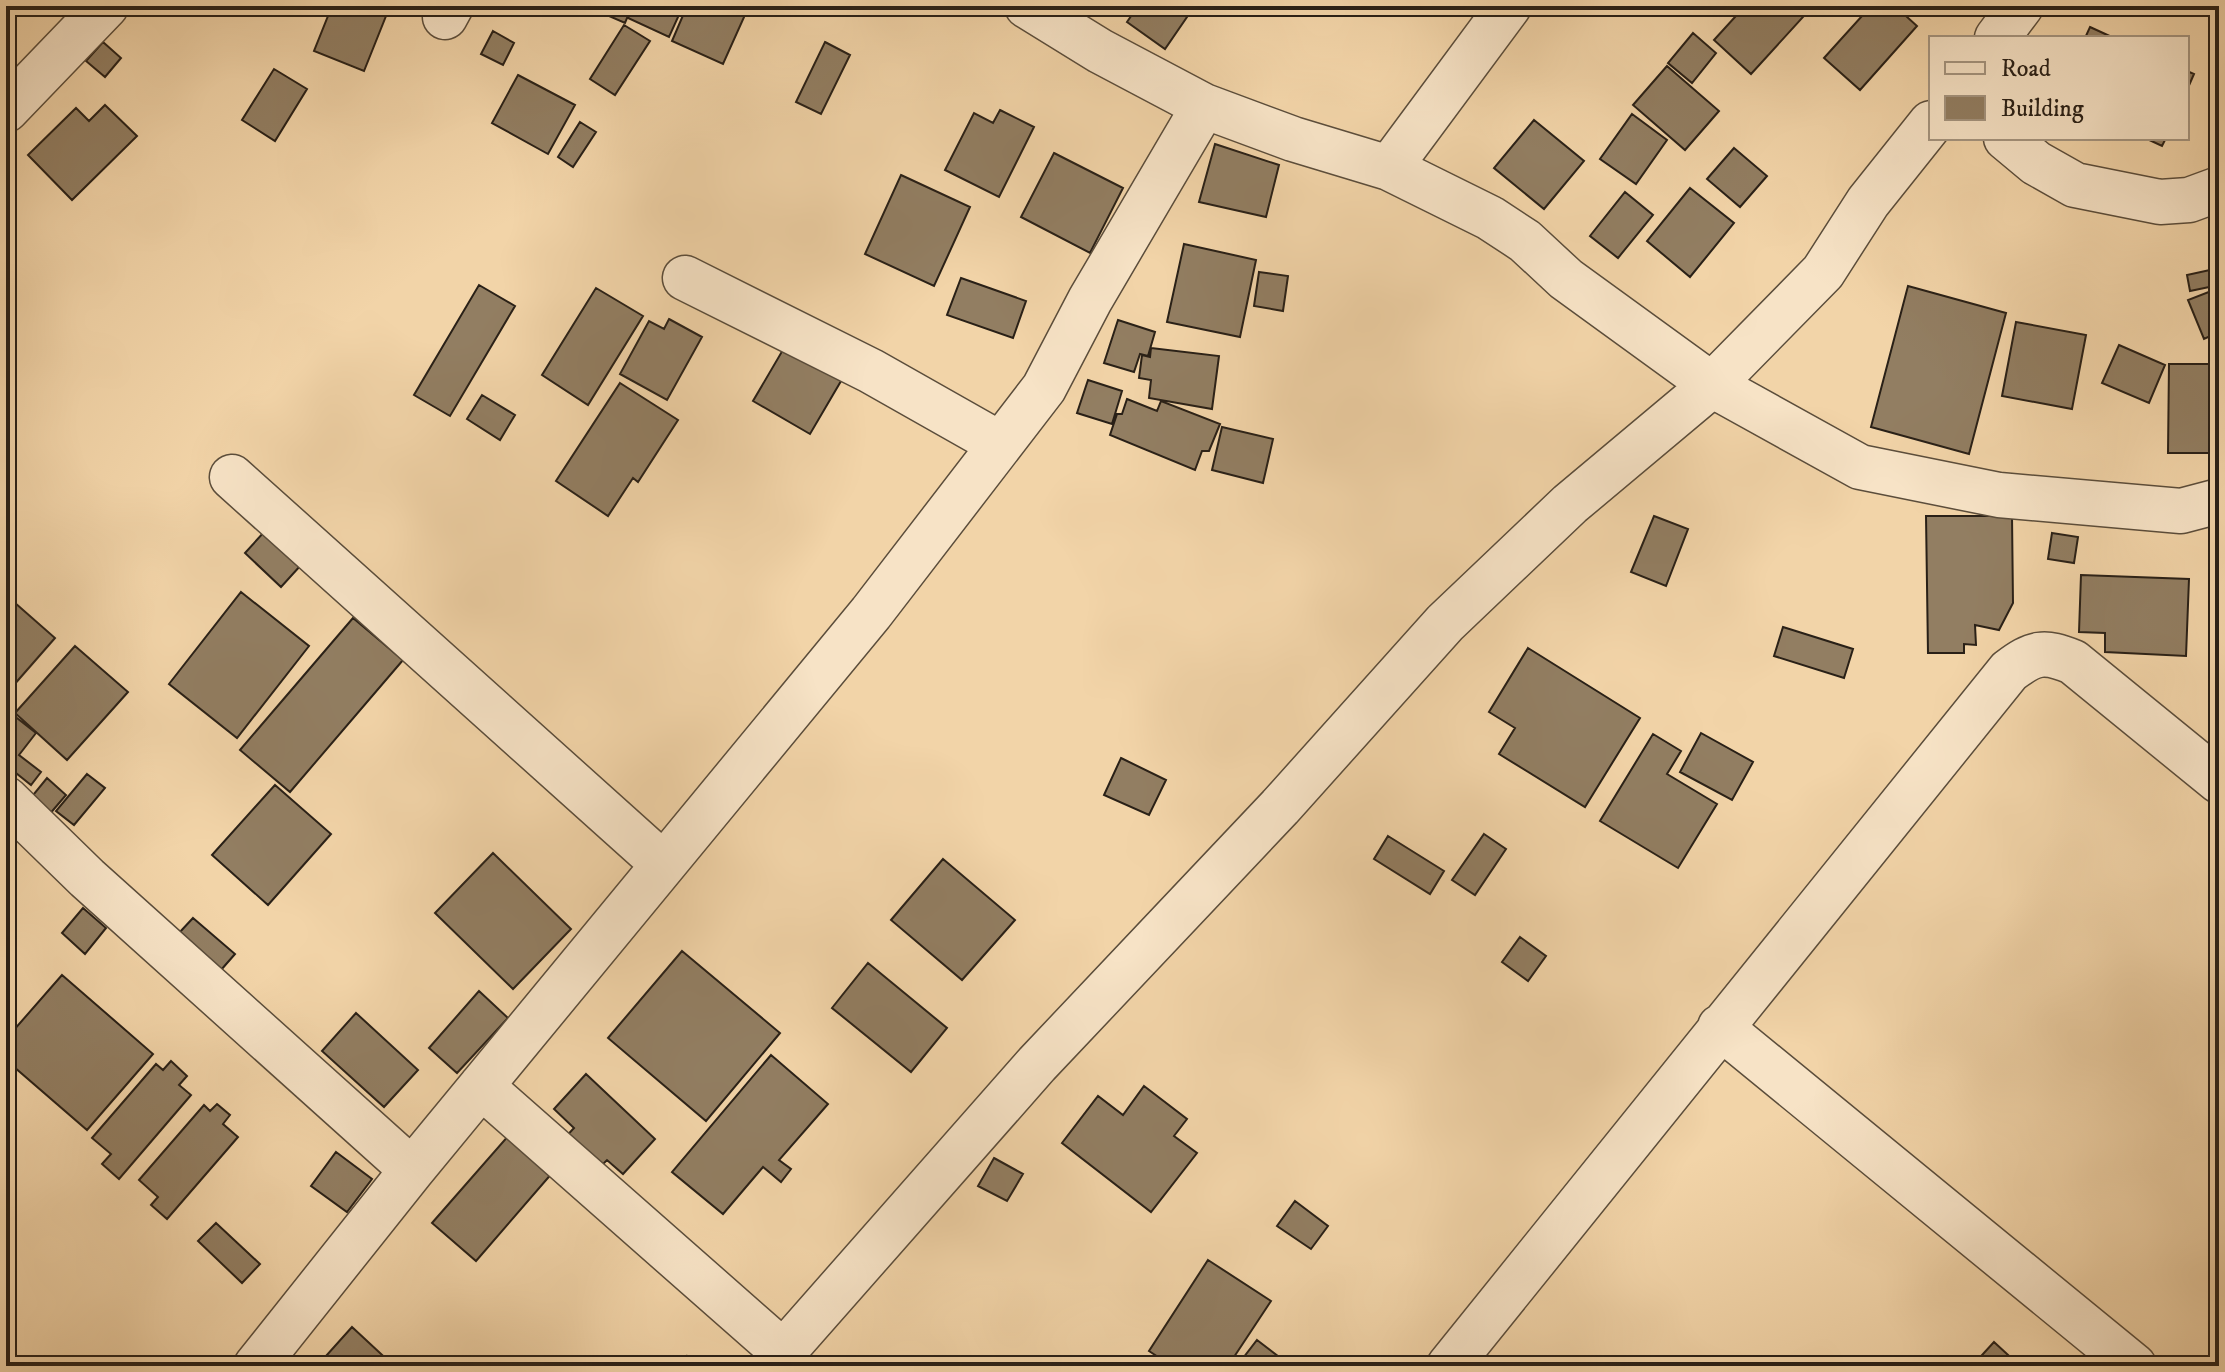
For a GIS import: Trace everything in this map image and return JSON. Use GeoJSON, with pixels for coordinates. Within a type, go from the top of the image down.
{"type":"FeatureCollection","features":[{"type":"Feature","properties":{"kind":"street"},"geometry":{"type":"LineString","coordinates":[[6,110],[106,6]]}},
{"type":"Feature","properties":{"kind":"street"},"geometry":{"type":"LineString","coordinates":[[1027,6],[1100,51],[1204,106],[1293,139],[1389,168],[1490,218],[1525,241],[1566,279],[1712,385],[1860,467],[1999,495],[2181,511],[2219,501]]}},
{"type":"Feature","properties":{"kind":"street"},"geometry":{"type":"LineString","coordinates":[[1389,168],[1509,6]]}},
{"type":"Feature","properties":{"kind":"street"},"geometry":{"type":"LineString","coordinates":[[1998,36],[2021,6]]}},
{"type":"Feature","properties":{"kind":"street"},"geometry":{"type":"LineString","coordinates":[[256,1366],[412,1170],[871,613],[1044,388],[1090,300],[1204,106]]}},
{"type":"Feature","properties":{"kind":"street"},"geometry":{"type":"LineString","coordinates":[[481,1086],[777,1359],[1037,1064],[1280,807],[1445,623],[1570,504],[1712,385],[1823,272],[1868,202],[1929,126]]}},
{"type":"Feature","properties":{"kind":"street"},"geometry":{"type":"LineString","coordinates":[[2008,140],[2036,163],[2075,185],[2160,202],[2189,200],[2219,189]]}},
{"type":"Feature","properties":{"kind":"street"},"geometry":{"type":"LineString","coordinates":[[685,278],[871,371],[1000,444]]}},
{"type":"Feature","properties":{"kind":"street"},"geometry":{"type":"LineString","coordinates":[[232,477],[663,864]]}},
{"type":"Feature","properties":{"kind":"street"},"geometry":{"type":"LineString","coordinates":[[1449,1366],[2009,671],[2026,657],[2050,653],[2073,662],[2218,780]]}},
{"type":"Feature","properties":{"kind":"street"},"geometry":{"type":"LineString","coordinates":[[6,799],[87,878],[412,1170]]}},
{"type":"Feature","properties":{"kind":"street"},"geometry":{"type":"LineString","coordinates":[[1720,1027],[2134,1366]]}},
{"type":"Feature","properties":{"kind":"building"},"geometry":{"type":"Polygon","coordinates":[[[332,6],[390,6],[364,71],[314,51],[332,6]]]}},
{"type":"Feature","properties":{"kind":"building"},"geometry":{"type":"Polygon","coordinates":[[[586,6],[632,6],[625,23],[586,6]]]}},
{"type":"Feature","properties":{"kind":"building"},"geometry":{"type":"Polygon","coordinates":[[[633,6],[683,6],[669,37],[628,18],[633,6]]]}},
{"type":"Feature","properties":{"kind":"building"},"geometry":{"type":"Polygon","coordinates":[[[687,6],[749,6],[723,64],[672,41],[687,6]]]}},
{"type":"Feature","properties":{"kind":"building"},"geometry":{"type":"Polygon","coordinates":[[[1138,6],[1171,6],[1187,17],[1165,49],[1127,22],[1138,6]]]}},
{"type":"Feature","properties":{"kind":"building"},"geometry":{"type":"Polygon","coordinates":[[[1745,6],[1813,6],[1751,74],[1714,40],[1745,6]]]}},
{"type":"Feature","properties":{"kind":"building"},"geometry":{"type":"Polygon","coordinates":[[[1871,6],[1895,6],[1917,26],[1860,90],[1824,58],[1871,6]]]}},
{"type":"Feature","properties":{"kind":"building"},"geometry":{"type":"Polygon","coordinates":[[[624,25],[650,41],[615,95],[590,79],[624,25]]]}},
{"type":"Feature","properties":{"kind":"building"},"geometry":{"type":"Polygon","coordinates":[[[2090,27],[2110,36],[2086,36],[2090,27]]]}},
{"type":"Feature","properties":{"kind":"building"},"geometry":{"type":"Polygon","coordinates":[[[493,31],[514,43],[503,65],[481,54],[493,31]]]}},
{"type":"Feature","properties":{"kind":"building"},"geometry":{"type":"Polygon","coordinates":[[[1693,33],[1716,53],[1692,83],[1668,63],[1693,33]]]}},
{"type":"Feature","properties":{"kind":"building"},"geometry":{"type":"Polygon","coordinates":[[[103,42],[121,58],[105,77],[86,61],[103,42]]]}},
{"type":"Feature","properties":{"kind":"building"},"geometry":{"type":"Polygon","coordinates":[[[825,42],[850,55],[821,114],[796,102],[825,42]]]}},
{"type":"Feature","properties":{"kind":"building"},"geometry":{"type":"Polygon","coordinates":[[[1667,66],[1719,111],[1685,150],[1633,105],[1667,66]]]}},
{"type":"Feature","properties":{"kind":"building"},"geometry":{"type":"Polygon","coordinates":[[[274,69],[307,89],[275,141],[242,120],[274,69]]]}},
{"type":"Feature","properties":{"kind":"building"},"geometry":{"type":"Polygon","coordinates":[[[518,75],[575,105],[548,154],[492,123],[518,75]]]}},
{"type":"Feature","properties":{"kind":"building"},"geometry":{"type":"Polygon","coordinates":[[[105,105],[137,136],[72,200],[28,155],[76,108],[89,121],[105,105]]]}},
{"type":"Feature","properties":{"kind":"building"},"geometry":{"type":"Polygon","coordinates":[[[1000,110],[1034,127],[999,197],[945,170],[974,113],[993,123],[1000,110]]]}},
{"type":"Feature","properties":{"kind":"building"},"geometry":{"type":"Polygon","coordinates":[[[1632,114],[1667,140],[1636,184],[1600,159],[1632,114]]]}},
{"type":"Feature","properties":{"kind":"building"},"geometry":{"type":"Polygon","coordinates":[[[1534,120],[1584,161],[1544,209],[1494,168],[1534,120]]]}},
{"type":"Feature","properties":{"kind":"building"},"geometry":{"type":"Polygon","coordinates":[[[580,122],[596,132],[573,167],[558,157],[580,122]]]}},
{"type":"Feature","properties":{"kind":"building"},"geometry":{"type":"Polygon","coordinates":[[[2149,140],[2165,140],[2162,146],[2149,140]]]}},
{"type":"Feature","properties":{"kind":"building"},"geometry":{"type":"Polygon","coordinates":[[[1215,144],[1279,165],[1266,217],[1199,202],[1215,144]]]}},
{"type":"Feature","properties":{"kind":"building"},"geometry":{"type":"Polygon","coordinates":[[[1734,148],[1767,176],[1740,207],[1707,179],[1734,148]]]}},
{"type":"Feature","properties":{"kind":"building"},"geometry":{"type":"Polygon","coordinates":[[[1054,153],[1123,188],[1090,253],[1021,217],[1054,153]]]}},
{"type":"Feature","properties":{"kind":"building"},"geometry":{"type":"Polygon","coordinates":[[[901,175],[970,207],[934,286],[865,254],[901,175]]]}},
{"type":"Feature","properties":{"kind":"building"},"geometry":{"type":"Polygon","coordinates":[[[1690,188],[1734,223],[1690,277],[1647,241],[1690,188]]]}},
{"type":"Feature","properties":{"kind":"building"},"geometry":{"type":"Polygon","coordinates":[[[1625,192],[1653,215],[1618,258],[1590,236],[1625,192]]]}},
{"type":"Feature","properties":{"kind":"building"},"geometry":{"type":"Polygon","coordinates":[[[1184,244],[1256,260],[1240,337],[1167,322],[1184,244]]]}},
{"type":"Feature","properties":{"kind":"building"},"geometry":{"type":"Polygon","coordinates":[[[2219,268],[2219,285],[2190,291],[2187,275],[2219,268]]]}},
{"type":"Feature","properties":{"kind":"building"},"geometry":{"type":"Polygon","coordinates":[[[1259,272],[1288,276],[1283,311],[1254,306],[1259,272]]]}},
{"type":"Feature","properties":{"kind":"building"},"geometry":{"type":"Polygon","coordinates":[[[961,278],[1026,301],[1013,338],[947,315],[961,278]]]}},
{"type":"Feature","properties":{"kind":"building"},"geometry":{"type":"Polygon","coordinates":[[[479,285],[515,306],[450,416],[414,395],[479,285]]]}},
{"type":"Feature","properties":{"kind":"building"},"geometry":{"type":"Polygon","coordinates":[[[1908,286],[2006,313],[1969,454],[1871,427],[1908,286]]]}},
{"type":"Feature","properties":{"kind":"building"},"geometry":{"type":"Polygon","coordinates":[[[596,288],[643,316],[588,405],[542,375],[596,288]]]}},
{"type":"Feature","properties":{"kind":"building"},"geometry":{"type":"Polygon","coordinates":[[[2219,288],[2219,332],[2204,339],[2188,300],[2219,288]]]}},
{"type":"Feature","properties":{"kind":"building"},"geometry":{"type":"Polygon","coordinates":[[[669,319],[702,337],[667,400],[620,374],[649,321],[664,329],[669,319]]]}},
{"type":"Feature","properties":{"kind":"building"},"geometry":{"type":"Polygon","coordinates":[[[1118,320],[1155,332],[1148,356],[1140,354],[1134,372],[1104,363],[1118,320]]]}},
{"type":"Feature","properties":{"kind":"building"},"geometry":{"type":"Polygon","coordinates":[[[2016,322],[2086,335],[2072,409],[2002,396],[2016,322]]]}},
{"type":"Feature","properties":{"kind":"building"},"geometry":{"type":"Polygon","coordinates":[[[2119,345],[2165,365],[2149,403],[2102,383],[2119,345]]]}},
{"type":"Feature","properties":{"kind":"building"},"geometry":{"type":"Polygon","coordinates":[[[784,348],[841,381],[810,434],[753,401],[784,348]]]}},
{"type":"Feature","properties":{"kind":"building"},"geometry":{"type":"Polygon","coordinates":[[[1151,348],[1219,356],[1212,409],[1149,398],[1151,380],[1139,378],[1142,355],[1150,357],[1151,348]]]}},
{"type":"Feature","properties":{"kind":"building"},"geometry":{"type":"Polygon","coordinates":[[[2169,364],[2219,364],[2219,453],[2168,453],[2169,364]]]}},
{"type":"Feature","properties":{"kind":"building"},"geometry":{"type":"Polygon","coordinates":[[[1088,380],[1122,391],[1112,424],[1077,413],[1088,380]]]}},
{"type":"Feature","properties":{"kind":"building"},"geometry":{"type":"Polygon","coordinates":[[[620,383],[678,420],[638,482],[633,478],[608,516],[556,481],[620,383]]]}},
{"type":"Feature","properties":{"kind":"building"},"geometry":{"type":"Polygon","coordinates":[[[482,395],[515,415],[500,440],[467,419],[482,395]]]}},
{"type":"Feature","properties":{"kind":"building"},"geometry":{"type":"Polygon","coordinates":[[[1127,399],[1157,411],[1161,401],[1220,424],[1209,451],[1202,451],[1195,470],[1110,435],[1117,414],[1122,414],[1127,399]]]}},
{"type":"Feature","properties":{"kind":"building"},"geometry":{"type":"Polygon","coordinates":[[[1222,427],[1273,439],[1263,483],[1212,470],[1222,427]]]}},
{"type":"Feature","properties":{"kind":"building"},"geometry":{"type":"Polygon","coordinates":[[[1654,516],[1688,529],[1666,586],[1631,572],[1654,516]]]}},
{"type":"Feature","properties":{"kind":"building"},"geometry":{"type":"Polygon","coordinates":[[[1926,516],[2012,516],[2013,603],[1999,630],[1975,625],[1976,645],[1964,644],[1964,653],[1928,653],[1926,516]]]}},
{"type":"Feature","properties":{"kind":"building"},"geometry":{"type":"Polygon","coordinates":[[[265,531],[301,565],[281,587],[245,553],[265,531]]]}},
{"type":"Feature","properties":{"kind":"building"},"geometry":{"type":"Polygon","coordinates":[[[2052,533],[2078,537],[2074,563],[2048,559],[2052,533]]]}},
{"type":"Feature","properties":{"kind":"building"},"geometry":{"type":"Polygon","coordinates":[[[2081,575],[2189,579],[2186,656],[2105,652],[2105,633],[2079,632],[2081,575]]]}},
{"type":"Feature","properties":{"kind":"building"},"geometry":{"type":"Polygon","coordinates":[[[241,592],[309,646],[237,738],[169,684],[241,592]]]}},
{"type":"Feature","properties":{"kind":"building"},"geometry":{"type":"Polygon","coordinates":[[[6,595],[55,638],[6,694],[6,595]]]}},
{"type":"Feature","properties":{"kind":"building"},"geometry":{"type":"Polygon","coordinates":[[[353,618],[403,660],[290,792],[240,750],[353,618]]]}},
{"type":"Feature","properties":{"kind":"building"},"geometry":{"type":"Polygon","coordinates":[[[1783,627],[1853,649],[1844,678],[1774,656],[1783,627]]]}},
{"type":"Feature","properties":{"kind":"building"},"geometry":{"type":"Polygon","coordinates":[[[75,646],[128,692],[67,760],[15,713],[75,646]]]}},
{"type":"Feature","properties":{"kind":"building"},"geometry":{"type":"Polygon","coordinates":[[[1528,648],[1640,718],[1585,807],[1499,754],[1515,728],[1489,712],[1528,648]]]}},
{"type":"Feature","properties":{"kind":"building"},"geometry":{"type":"Polygon","coordinates":[[[8,711],[36,733],[19,755],[41,772],[31,785],[6,765],[8,711]]]}},
{"type":"Feature","properties":{"kind":"building"},"geometry":{"type":"Polygon","coordinates":[[[1701,733],[1753,762],[1732,800],[1680,772],[1701,733]]]}},
{"type":"Feature","properties":{"kind":"building"},"geometry":{"type":"Polygon","coordinates":[[[1653,734],[1681,751],[1667,774],[1717,804],[1678,868],[1600,821],[1653,734]]]}},
{"type":"Feature","properties":{"kind":"building"},"geometry":{"type":"Polygon","coordinates":[[[1121,758],[1166,780],[1149,815],[1104,795],[1121,758]]]}},
{"type":"Feature","properties":{"kind":"building"},"geometry":{"type":"Polygon","coordinates":[[[87,774],[105,788],[74,825],[56,811],[87,774]]]}},
{"type":"Feature","properties":{"kind":"building"},"geometry":{"type":"Polygon","coordinates":[[[47,778],[66,795],[48,816],[29,800],[47,778]]]}},
{"type":"Feature","properties":{"kind":"building"},"geometry":{"type":"Polygon","coordinates":[[[275,785],[331,834],[268,905],[212,855],[275,785]]]}},
{"type":"Feature","properties":{"kind":"building"},"geometry":{"type":"Polygon","coordinates":[[[1484,834],[1506,849],[1475,895],[1452,880],[1484,834]]]}},
{"type":"Feature","properties":{"kind":"building"},"geometry":{"type":"Polygon","coordinates":[[[1388,836],[1444,871],[1430,894],[1374,859],[1388,836]]]}},
{"type":"Feature","properties":{"kind":"building"},"geometry":{"type":"Polygon","coordinates":[[[493,853],[571,929],[513,989],[435,913],[493,853]]]}},
{"type":"Feature","properties":{"kind":"building"},"geometry":{"type":"Polygon","coordinates":[[[943,859],[1015,920],[962,980],[891,920],[943,859]]]}},
{"type":"Feature","properties":{"kind":"building"},"geometry":{"type":"Polygon","coordinates":[[[83,908],[106,928],[85,954],[62,933],[83,908]]]}},
{"type":"Feature","properties":{"kind":"building"},"geometry":{"type":"Polygon","coordinates":[[[193,918],[235,954],[221,970],[179,933],[193,918]]]}},
{"type":"Feature","properties":{"kind":"building"},"geometry":{"type":"Polygon","coordinates":[[[1520,937],[1546,956],[1528,981],[1502,962],[1520,937]]]}},
{"type":"Feature","properties":{"kind":"building"},"geometry":{"type":"Polygon","coordinates":[[[682,951],[780,1033],[706,1121],[608,1038],[682,951]]]}},
{"type":"Feature","properties":{"kind":"building"},"geometry":{"type":"Polygon","coordinates":[[[868,963],[947,1028],[911,1072],[832,1008],[868,963]]]}},
{"type":"Feature","properties":{"kind":"building"},"geometry":{"type":"Polygon","coordinates":[[[62,975],[153,1054],[87,1130],[6,1060],[6,1039],[62,975]]]}},
{"type":"Feature","properties":{"kind":"building"},"geometry":{"type":"Polygon","coordinates":[[[479,991],[508,1018],[457,1073],[429,1048],[479,991]]]}},
{"type":"Feature","properties":{"kind":"building"},"geometry":{"type":"Polygon","coordinates":[[[356,1013],[418,1070],[384,1107],[322,1051],[356,1013]]]}},
{"type":"Feature","properties":{"kind":"building"},"geometry":{"type":"Polygon","coordinates":[[[771,1055],[828,1104],[779,1160],[791,1169],[781,1182],[763,1167],[723,1214],[672,1172],[771,1055]]]}},
{"type":"Feature","properties":{"kind":"building"},"geometry":{"type":"Polygon","coordinates":[[[171,1061],[187,1076],[179,1085],[191,1095],[119,1179],[102,1164],[111,1154],[92,1138],[156,1064],[163,1070],[171,1061]]]}},
{"type":"Feature","properties":{"kind":"building"},"geometry":{"type":"Polygon","coordinates":[[[586,1074],[655,1139],[623,1174],[607,1160],[595,1172],[562,1141],[574,1128],[554,1109],[586,1074]]]}},
{"type":"Feature","properties":{"kind":"building"},"geometry":{"type":"Polygon","coordinates":[[[1144,1086],[1187,1119],[1174,1136],[1197,1153],[1151,1212],[1062,1143],[1098,1096],[1123,1115],[1144,1086]]]}},
{"type":"Feature","properties":{"kind":"building"},"geometry":{"type":"Polygon","coordinates":[[[217,1104],[230,1115],[223,1124],[238,1137],[167,1219],[151,1205],[158,1197],[139,1180],[204,1105],[210,1111],[217,1104]]]}},
{"type":"Feature","properties":{"kind":"building"},"geometry":{"type":"Polygon","coordinates":[[[510,1134],[553,1172],[476,1261],[432,1223],[510,1134]]]}},
{"type":"Feature","properties":{"kind":"building"},"geometry":{"type":"Polygon","coordinates":[[[336,1152],[372,1179],[347,1212],[311,1186],[336,1152]]]}},
{"type":"Feature","properties":{"kind":"building"},"geometry":{"type":"Polygon","coordinates":[[[994,1158],[1023,1174],[1007,1201],[978,1186],[994,1158]]]}},
{"type":"Feature","properties":{"kind":"building"},"geometry":{"type":"Polygon","coordinates":[[[1295,1201],[1328,1226],[1311,1249],[1277,1226],[1295,1201]]]}},
{"type":"Feature","properties":{"kind":"building"},"geometry":{"type":"Polygon","coordinates":[[[216,1223],[260,1264],[242,1283],[198,1241],[216,1223]]]}},
{"type":"Feature","properties":{"kind":"building"},"geometry":{"type":"Polygon","coordinates":[[[1208,1260],[1271,1301],[1228,1366],[1172,1366],[1149,1351],[1208,1260]]]}},
{"type":"Feature","properties":{"kind":"building"},"geometry":{"type":"Polygon","coordinates":[[[352,1327],[394,1366],[317,1366],[352,1327]]]}},
{"type":"Feature","properties":{"kind":"building"},"geometry":{"type":"Polygon","coordinates":[[[1257,1340],[1291,1366],[1237,1366],[1257,1340]]]}},
{"type":"Feature","properties":{"kind":"building"},"geometry":{"type":"Polygon","coordinates":[[[1994,1342],[2020,1366],[1972,1366],[1994,1342]]]}},
{"type":"Feature","properties":{"kind":"building"},"geometry":{"type":"Polygon","coordinates":[[[687,1356],[699,1366],[679,1366],[687,1356]]]}}]}
